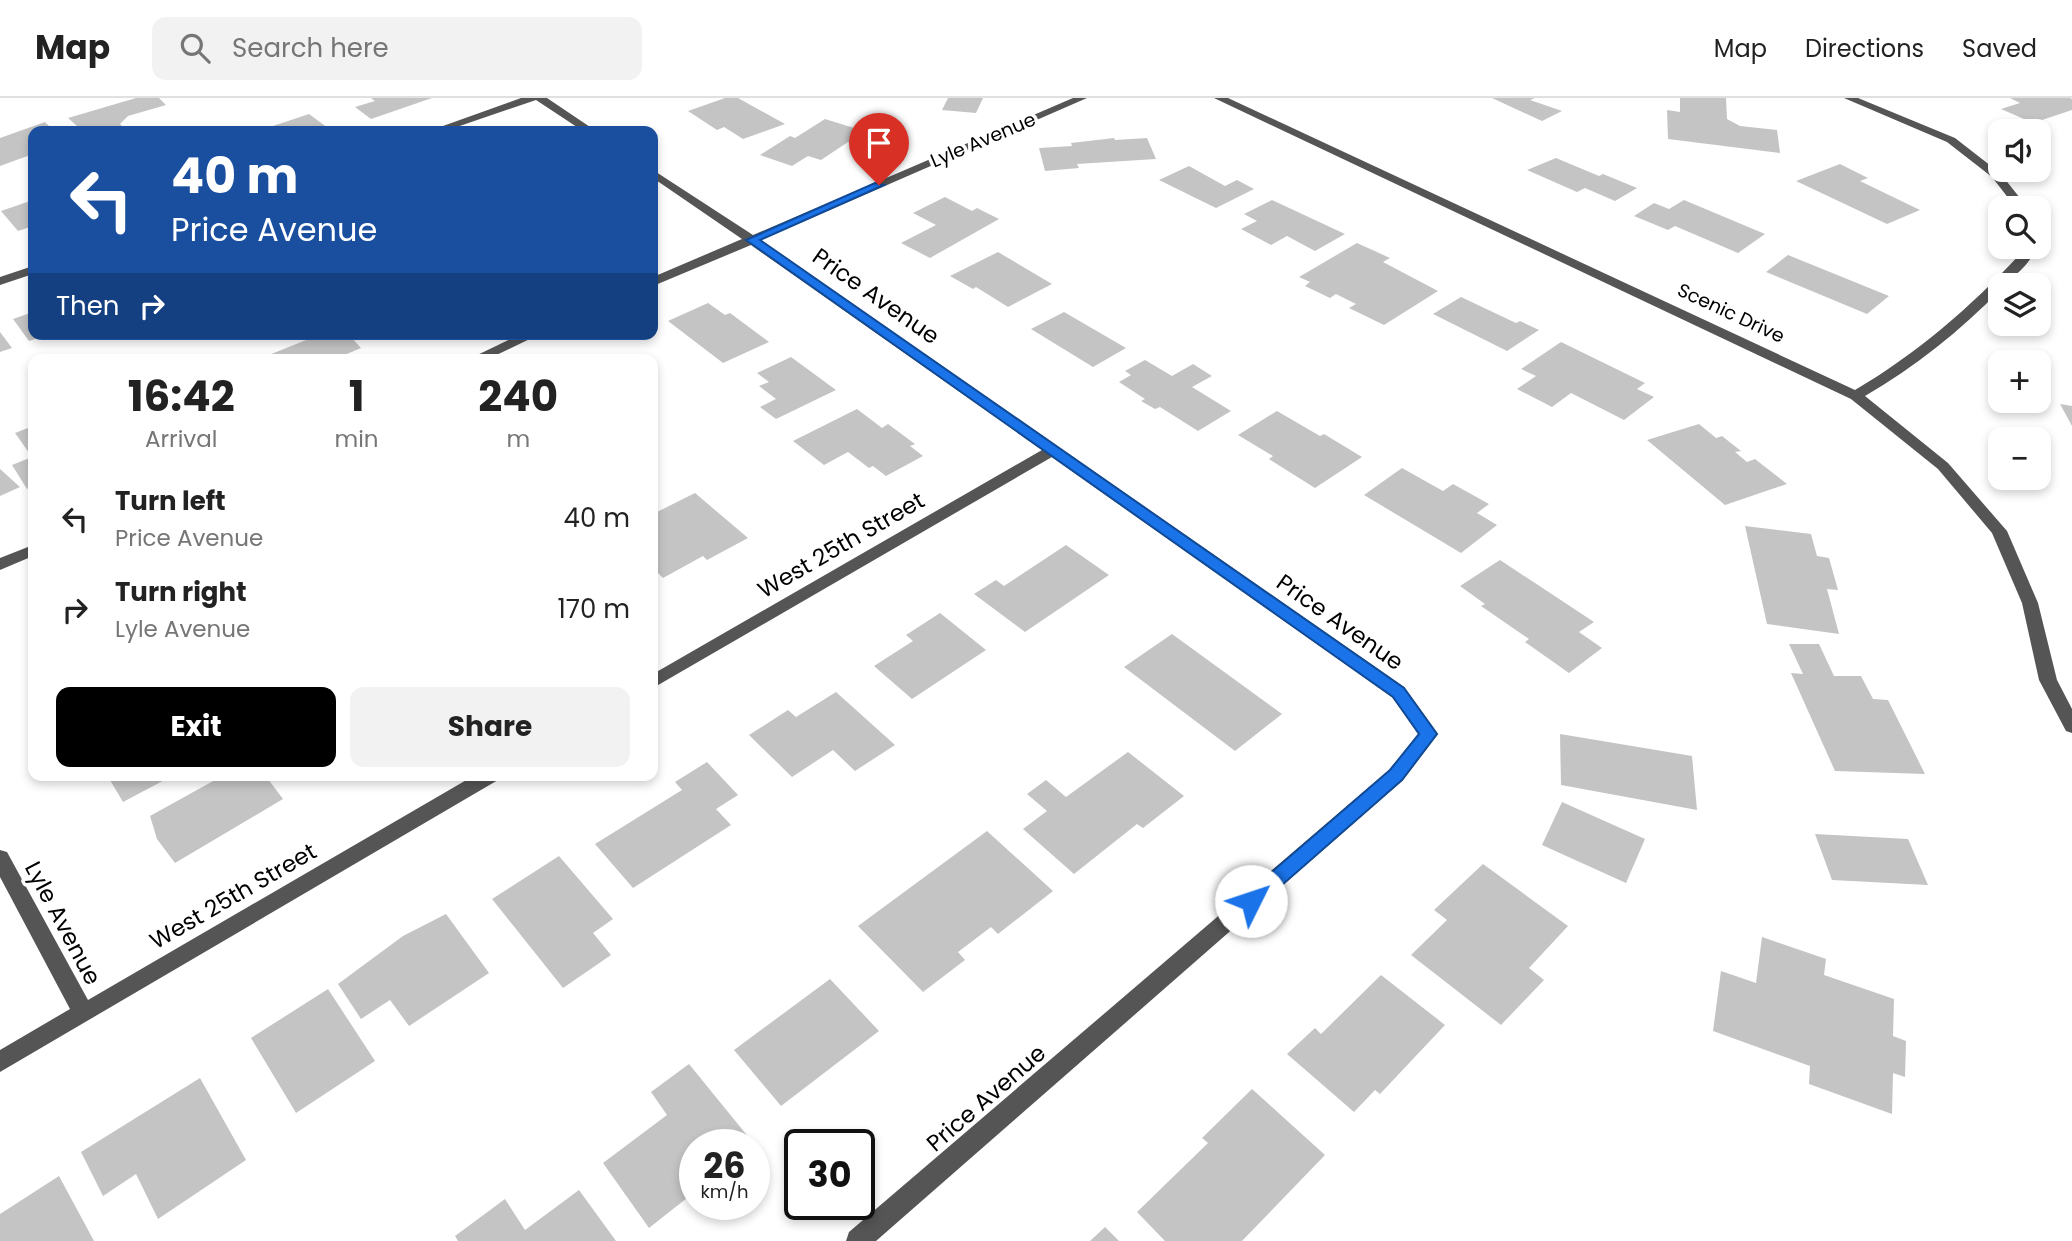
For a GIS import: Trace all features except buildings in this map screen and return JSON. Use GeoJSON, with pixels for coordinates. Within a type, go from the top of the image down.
{"type":"FeatureCollection","features":[{"type":"Feature","properties":{"kind":"street"},"geometry":{"type":"LineString","coordinates":[[450,126],[532,98]]}},
{"type":"Feature","properties":{"kind":"street"},"geometry":{"type":"LineString","coordinates":[[540,98],[582,126]]}},
{"type":"Feature","properties":{"kind":"street","name":"Lyle Avenue"},"geometry":{"type":"LineString","coordinates":[[658,280],[1082,98]]}},
{"type":"Feature","properties":{"kind":"street","name":"Scenic Drive"},"geometry":{"type":"LineString","coordinates":[[1219,98],[1856,396],[1942,466],[1999,531],[2030,603],[2048,680],[2072,726]]}},
{"type":"Feature","properties":{"kind":"street"},"geometry":{"type":"LineString","coordinates":[[1849,98],[1951,140],[1996,175],[2013,196]]}},
{"type":"Feature","properties":{"kind":"street","name":"Price Avenue"},"geometry":{"type":"LineString","coordinates":[[658,176],[1398,692],[1429,734],[1396,775],[858,1241]]}},
{"type":"Feature","properties":{"kind":"street"},"geometry":{"type":"LineString","coordinates":[[1856,396],[1893,375],[1999,285],[2022,259]]}},
{"type":"Feature","properties":{"kind":"street"},"geometry":{"type":"LineString","coordinates":[[0,281],[28,272]]}},
{"type":"Feature","properties":{"kind":"street"},"geometry":{"type":"LineString","coordinates":[[487,354],[519,340]]}},
{"type":"Feature","properties":{"kind":"street","name":"West 25th Street"},"geometry":{"type":"LineString","coordinates":[[658,679],[1053,450]]}},
{"type":"Feature","properties":{"kind":"street"},"geometry":{"type":"LineString","coordinates":[[0,564],[28,552]]}},
{"type":"Feature","properties":{"kind":"street","name":"West 25th Street"},"geometry":{"type":"LineString","coordinates":[[0,1062],[481,781]]}},
{"type":"Feature","properties":{"kind":"street","name":"Lyle Avenue"},"geometry":{"type":"LineString","coordinates":[[0,858],[83,1012]]}},
{"type":"Feature","properties":{"kind":"route"},"geometry":{"type":"LineString","coordinates":[[879,185],[752,240],[1398,692],[1429,734],[1396,775],[1251,901]]}}]}
